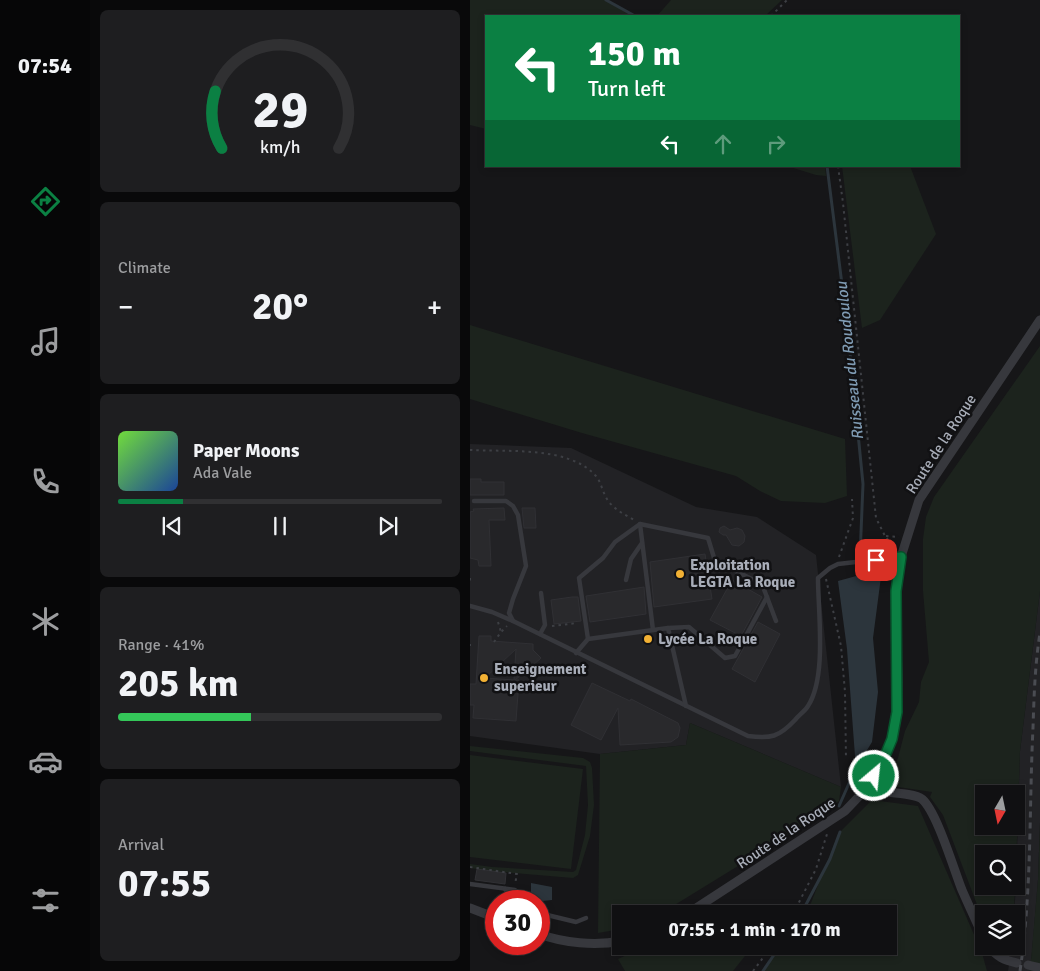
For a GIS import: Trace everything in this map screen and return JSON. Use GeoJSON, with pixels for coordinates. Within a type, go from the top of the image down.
{"type":"FeatureCollection","features":[{"type":"Feature","properties":{"kind":"street","name":"Route de la Roque"},"geometry":{"type":"LineString","coordinates":[[701,905],[845,811],[866,789],[882,763],[892,739],[897,712],[896,591],[901,557],[919,500],[1040,320]]}},
{"type":"Feature","properties":{"kind":"street"},"geometry":{"type":"LineString","coordinates":[[866,789],[875,792],[911,795],[922,799],[934,816],[975,919]]}},
{"type":"Feature","properties":{"kind":"street"},"geometry":{"type":"LineString","coordinates":[[470,908],[485,914]]}},
{"type":"Feature","properties":{"kind":"street"},"geometry":{"type":"LineString","coordinates":[[550,937],[568,941],[593,943],[612,942]]}},
{"type":"Feature","properties":{"kind":"street"},"geometry":{"type":"LineString","coordinates":[[995,955],[1005,961],[1017,963]]}},
{"type":"Feature","properties":{"kind":"street"},"geometry":{"type":"LineString","coordinates":[[1028,965],[1040,968]]}},
{"type":"Feature","properties":{"kind":"lane"},"geometry":{"type":"LineString","coordinates":[[474,501],[506,501],[514,506],[518,515],[526,566],[513,599],[510,613],[513,621]]}},
{"type":"Feature","properties":{"kind":"lane"},"geometry":{"type":"LineString","coordinates":[[640,524],[653,630]]}},
{"type":"Feature","properties":{"kind":"lane"},"geometry":{"type":"LineString","coordinates":[[588,639],[579,578],[603,558],[615,542],[640,524],[708,538],[715,562],[762,584],[776,621]]}},
{"type":"Feature","properties":{"kind":"lane"},"geometry":{"type":"LineString","coordinates":[[626,580],[631,559],[642,543]]}},
{"type":"Feature","properties":{"kind":"lane"},"geometry":{"type":"LineString","coordinates":[[470,606],[492,612],[513,621],[748,736],[765,738],[784,731],[808,705],[818,680],[820,654],[818,578],[838,564],[901,557]]}},
{"type":"Feature","properties":{"kind":"lane"},"geometry":{"type":"LineString","coordinates":[[540,634],[545,625],[541,593]]}},
{"type":"Feature","properties":{"kind":"lane"},"geometry":{"type":"LineString","coordinates":[[576,652],[588,639],[689,627],[725,658],[734,656],[767,597]]}},
{"type":"Feature","properties":{"kind":"lane"},"geometry":{"type":"LineString","coordinates":[[668,628],[686,706]]}},
{"type":"Feature","properties":{"kind":"lane"},"geometry":{"type":"LineString","coordinates":[[470,884],[515,890]]}},
{"type":"Feature","properties":{"kind":"lane"},"geometry":{"type":"LineString","coordinates":[[550,916],[576,922],[586,918]]}},
{"type":"Feature","properties":{"kind":"path"},"geometry":{"type":"LineString","coordinates":[[772,15],[787,0]]}},
{"type":"Feature","properties":{"kind":"path"},"geometry":{"type":"LineString","coordinates":[[838,167],[876,518],[885,536],[901,557]]}},
{"type":"Feature","properties":{"kind":"path"},"geometry":{"type":"LineString","coordinates":[[470,450],[564,456],[583,464],[597,476],[612,507],[640,524]]}},
{"type":"Feature","properties":{"kind":"path"},"geometry":{"type":"LineString","coordinates":[[838,564],[853,518],[852,499]]}},
{"type":"Feature","properties":{"kind":"path"},"geometry":{"type":"LineString","coordinates":[[825,572],[840,646],[845,692],[846,759]]}},
{"type":"Feature","properties":{"kind":"path"},"geometry":{"type":"LineString","coordinates":[[470,578],[470,583]]}},
{"type":"Feature","properties":{"kind":"path"},"geometry":{"type":"LineString","coordinates":[[494,642],[501,632],[513,621]]}},
{"type":"Feature","properties":{"kind":"path"},"geometry":{"type":"LineString","coordinates":[[554,626],[577,623]]}},
{"type":"Feature","properties":{"kind":"path"},"geometry":{"type":"LineString","coordinates":[[798,905],[816,869],[828,834]]}},
{"type":"Feature","properties":{"kind":"path"},"geometry":{"type":"LineString","coordinates":[[470,867],[517,874],[515,890]]}},
{"type":"Feature","properties":{"kind":"path"},"geometry":{"type":"LineString","coordinates":[[753,971],[765,955]]}},
{"type":"Feature","properties":{"kind":"shaded area"},"geometry":{"type":"Polygon","coordinates":[[[470,0],[607,0],[635,15],[485,15],[485,129],[470,125],[470,0]]]}},
{"type":"Feature","properties":{"kind":"shaded area"},"geometry":{"type":"Polygon","coordinates":[[[671,0],[782,0],[766,15],[658,15],[671,0]]]}},
{"type":"Feature","properties":{"kind":"shaded area"},"geometry":{"type":"Polygon","coordinates":[[[790,167],[825,167],[826,176],[790,167]]]}},
{"type":"Feature","properties":{"kind":"shaded area"},"geometry":{"type":"Polygon","coordinates":[[[842,167],[910,167],[936,234],[880,320],[862,328],[842,167]]]}},
{"type":"Feature","properties":{"kind":"shaded area"},"geometry":{"type":"Polygon","coordinates":[[[470,325],[845,439],[847,496],[825,503],[781,501],[736,476],[582,433],[470,399],[470,325]]]}},
{"type":"Feature","properties":{"kind":"shaded area"},"geometry":{"type":"Polygon","coordinates":[[[1040,346],[1040,591],[1020,751],[1019,785],[975,785],[975,835],[1017,835],[1017,845],[975,845],[975,895],[1015,895],[1014,905],[977,905],[943,815],[930,797],[932,792],[885,785],[898,758],[905,731],[919,702],[921,682],[929,662],[923,591],[923,539],[926,517],[934,497],[1040,346]]]}},
{"type":"Feature","properties":{"kind":"shaded area","name":"Lycée La Roque"},"geometry":{"type":"Polygon","coordinates":[[[470,444],[571,448],[696,507],[757,517],[816,555],[841,787],[690,723],[686,745],[600,754],[470,736],[470,444]]]}},
{"type":"Feature","properties":{"kind":"shaded area"},"geometry":{"type":"Polygon","coordinates":[[[882,569],[873,638],[878,692],[872,742],[858,765],[855,756],[847,649],[838,581],[882,569]]]}},
{"type":"Feature","properties":{"kind":"shaded area"},"geometry":{"type":"Polygon","coordinates":[[[1040,591],[1040,823],[1038,880],[1032,952],[1030,971],[1008,971],[1011,955],[1025,955],[1025,905],[1015,905],[1015,895],[1025,895],[1025,845],[1017,845],[1018,835],[1025,835],[1025,785],[1019,785],[1020,751],[1040,591]]]}},
{"type":"Feature","properties":{"kind":"shaded area"},"geometry":{"type":"Polygon","coordinates":[[[690,723],[841,787],[839,801],[816,818],[675,905],[612,905],[612,931],[598,933],[600,754],[686,745],[690,723]]]}},
{"type":"Feature","properties":{"kind":"shaded area"},"geometry":{"type":"Polygon","coordinates":[[[470,746],[583,758],[590,762],[594,805],[590,836],[578,875],[573,878],[470,868],[470,864],[573,872],[576,870],[585,835],[588,805],[586,766],[470,751],[470,746]]]}},
{"type":"Feature","properties":{"kind":"shaded area"},"geometry":{"type":"Polygon","coordinates":[[[470,755],[583,769],[571,869],[470,857],[470,755]]]}},
{"type":"Feature","properties":{"kind":"shaded area"},"geometry":{"type":"Polygon","coordinates":[[[872,800],[918,806],[975,937],[975,955],[983,955],[987,971],[763,971],[775,955],[897,955],[897,905],[810,905],[838,834],[872,800]]]}},
{"type":"Feature","properties":{"kind":"shaded area"},"geometry":{"type":"Polygon","coordinates":[[[1040,823],[1040,971],[1030,971],[1038,880],[1040,823]]]}},
{"type":"Feature","properties":{"kind":"shaded area"},"geometry":{"type":"Polygon","coordinates":[[[531,883],[552,887],[552,900],[550,900],[550,890],[531,890],[531,883]]]}},
{"type":"Feature","properties":{"kind":"shaded area"},"geometry":{"type":"Polygon","coordinates":[[[627,955],[746,955],[733,971],[625,971],[618,959],[627,955]]]}},
{"type":"Feature","properties":{"kind":"building"},"geometry":{"type":"Polygon","coordinates":[[[470,479],[481,479],[481,482],[504,482],[504,495],[470,495],[470,479]]]}},
{"type":"Feature","properties":{"kind":"building"},"geometry":{"type":"Polygon","coordinates":[[[504,508],[505,520],[489,520],[491,566],[479,566],[478,560],[470,558],[470,512],[474,511],[473,509],[504,508]]]}},
{"type":"Feature","properties":{"kind":"building"},"geometry":{"type":"Polygon","coordinates":[[[522,508],[535,508],[536,528],[524,528],[522,508]]]}},
{"type":"Feature","properties":{"kind":"building"},"geometry":{"type":"Polygon","coordinates":[[[724,526],[730,530],[737,528],[742,530],[745,536],[744,542],[739,546],[732,545],[726,535],[719,532],[720,528],[724,526]]]}},
{"type":"Feature","properties":{"kind":"building","name":"Exploitation LEGTA La Roque"},"geometry":{"type":"Polygon","coordinates":[[[705,554],[712,599],[654,607],[650,562],[705,554]]]}},
{"type":"Feature","properties":{"kind":"building"},"geometry":{"type":"Polygon","coordinates":[[[732,580],[762,597],[741,636],[710,620],[732,580]]]}},
{"type":"Feature","properties":{"kind":"building"},"geometry":{"type":"Polygon","coordinates":[[[644,587],[646,614],[590,622],[586,596],[644,587]]]}},
{"type":"Feature","properties":{"kind":"building"},"geometry":{"type":"Polygon","coordinates":[[[578,597],[581,621],[554,624],[551,600],[578,597]]]}},
{"type":"Feature","properties":{"kind":"building"},"geometry":{"type":"Polygon","coordinates":[[[758,622],[780,634],[755,682],[732,669],[758,622]]]}},
{"type":"Feature","properties":{"kind":"building","name":"Enseignement superieur"},"geometry":{"type":"Polygon","coordinates":[[[479,636],[491,636],[491,641],[533,644],[533,650],[541,658],[532,666],[531,671],[526,671],[515,680],[519,680],[516,721],[473,718],[474,705],[470,705],[470,684],[476,684],[479,636]],[[516,649],[485,678],[514,680],[516,649]]]}},
{"type":"Feature","properties":{"kind":"building"},"geometry":{"type":"Polygon","coordinates":[[[592,683],[630,701],[631,699],[678,723],[680,728],[678,737],[671,742],[620,745],[618,708],[601,740],[571,725],[592,683]]]}},
{"type":"Feature","properties":{"kind":"building"},"geometry":{"type":"Polygon","coordinates":[[[477,869],[506,873],[505,884],[475,880],[477,869]]]}},
{"type":"Feature","properties":{"kind":"waterway","name":"Ruisseau du Roudoulou"},"geometry":{"type":"LineString","coordinates":[[606,0],[633,15]]}},
{"type":"Feature","properties":{"kind":"waterway","name":"Ruisseau du Roudoulou"},"geometry":{"type":"LineString","coordinates":[[827,167],[848,332],[863,484],[860,557]]}},
{"type":"Feature","properties":{"kind":"waterway","name":"Ruisseau du Roudoulou"},"geometry":{"type":"LineString","coordinates":[[839,806],[858,763]]}},
{"type":"Feature","properties":{"kind":"waterway","name":"Ruisseau du Roudoulou"},"geometry":{"type":"LineString","coordinates":[[806,905],[830,859],[840,832]]}},
{"type":"Feature","properties":{"kind":"waterway","name":"Ruisseau du Roudoulou"},"geometry":{"type":"LineString","coordinates":[[763,971],[774,955]]}},
{"type":"Feature","properties":{"kind":"railway"},"geometry":{"type":"LineString","coordinates":[[1020,971],[1027,910],[1034,692],[1040,633]]}},
{"type":"Feature","properties":{"kind":"place","name":"Exploitation LEGTA La Roque"},"geometry":{"type":"Point","coordinates":[680,574]}},
{"type":"Feature","properties":{"kind":"place","name":"Lycée La Roque"},"geometry":{"type":"Point","coordinates":[648,639]}},
{"type":"Feature","properties":{"kind":"place","name":"Enseignement superieur"},"geometry":{"type":"Point","coordinates":[484,678]}},
{"type":"Feature","properties":{"kind":"route"},"geometry":{"type":"LineString","coordinates":[[874,776],[882,763],[892,739],[897,712],[896,591],[901,557],[876,560]]}}]}
